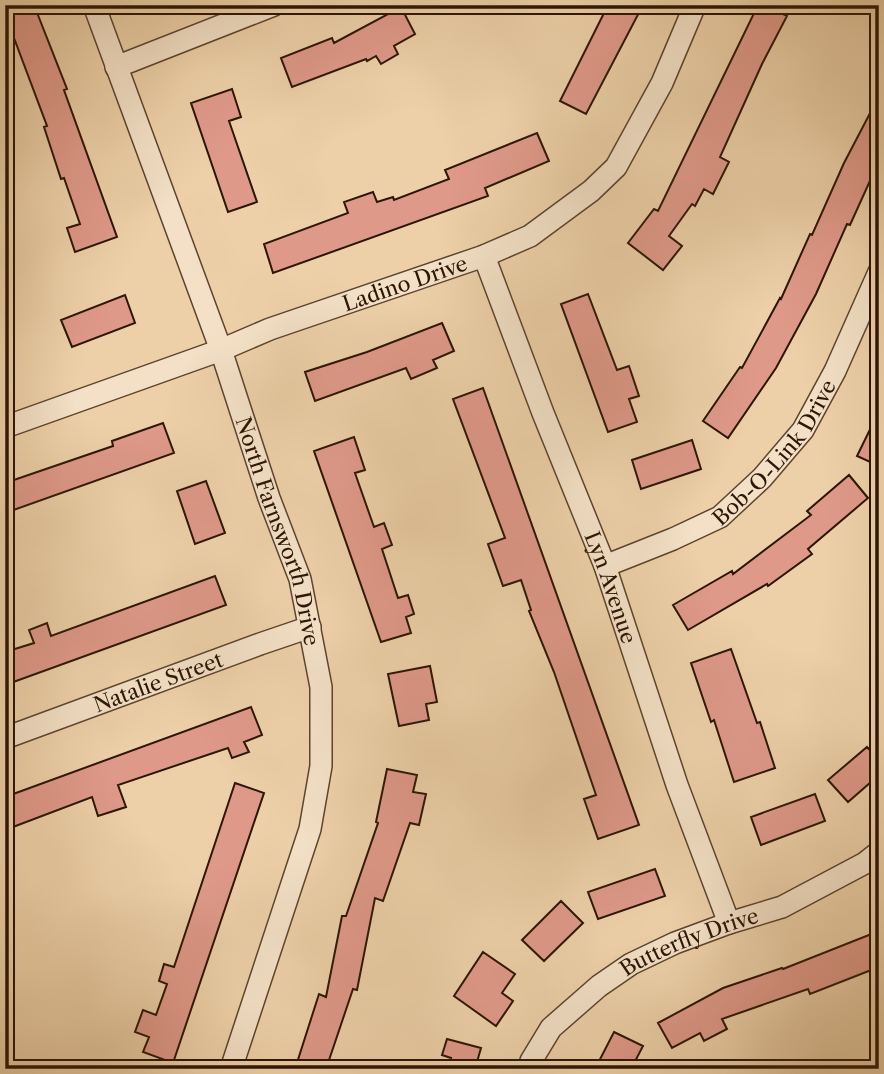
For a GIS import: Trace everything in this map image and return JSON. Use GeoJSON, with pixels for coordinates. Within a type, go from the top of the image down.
{"type":"FeatureCollection","features":[{"type":"Feature","properties":{"kind":"street","name":"North Farnsworth Drive"},"geometry":{"type":"LineString","coordinates":[[93,5],[221,349],[269,498],[300,579],[321,687],[321,766],[310,829],[231,1069]]}},
{"type":"Feature","properties":{"kind":"street"},"geometry":{"type":"LineString","coordinates":[[116,67],[274,5]]}},
{"type":"Feature","properties":{"kind":"street","name":"Ladino Drive"},"geometry":{"type":"LineString","coordinates":[[5,427],[270,329],[484,256],[530,236],[591,191],[616,167],[662,83],[695,5]]}},
{"type":"Feature","properties":{"kind":"street","name":"Lyn Avenue"},"geometry":{"type":"LineString","coordinates":[[484,256],[605,566],[677,785],[729,922]]}},
{"type":"Feature","properties":{"kind":"street","name":"Bob-O-Link Drive"},"geometry":{"type":"LineString","coordinates":[[605,566],[720,517],[762,478],[803,430],[835,371],[879,272]]}},
{"type":"Feature","properties":{"kind":"street","name":"Natalie Street"},"geometry":{"type":"LineString","coordinates":[[5,738],[310,628]]}},
{"type":"Feature","properties":{"kind":"street","name":"Butterfly Drive"},"geometry":{"type":"LineString","coordinates":[[529,1069],[551,1028],[599,986],[631,964],[729,922],[782,907],[865,863],[879,852]]}},
{"type":"Feature","properties":{"kind":"building"},"geometry":{"type":"Polygon","coordinates":[[[5,5],[34,5],[67,89],[64,90],[117,237],[75,252],[67,228],[80,224],[64,178],[61,179],[44,127],[47,126],[5,14],[5,5]]]}},
{"type":"Feature","properties":{"kind":"building"},"geometry":{"type":"Polygon","coordinates":[[[608,5],[643,5],[586,114],[560,101],[608,5]]]}},
{"type":"Feature","properties":{"kind":"building"},"geometry":{"type":"Polygon","coordinates":[[[758,5],[766,5],[787,16],[720,157],[729,162],[713,194],[704,189],[695,206],[692,204],[669,236],[682,246],[663,270],[628,243],[654,209],[658,211],[758,5]]]}},
{"type":"Feature","properties":{"kind":"building"},"geometry":{"type":"Polygon","coordinates":[[[401,7],[415,34],[394,46],[398,54],[381,64],[376,56],[367,61],[366,59],[292,87],[281,58],[332,38],[334,43],[401,7]]]}},
{"type":"Feature","properties":{"kind":"building"},"geometry":{"type":"Polygon","coordinates":[[[232,89],[241,117],[229,121],[257,202],[228,212],[191,103],[232,89]]]}},
{"type":"Feature","properties":{"kind":"building"},"geometry":{"type":"Polygon","coordinates":[[[879,96],[879,161],[816,294],[776,368],[728,438],[703,421],[740,367],[742,368],[781,299],[844,163],[879,96]]]}},
{"type":"Feature","properties":{"kind":"building"},"geometry":{"type":"Polygon","coordinates":[[[537,133],[549,161],[485,188],[488,196],[273,273],[264,244],[348,213],[344,202],[373,192],[377,202],[393,197],[394,200],[449,179],[445,170],[537,133]]]}},
{"type":"Feature","properties":{"kind":"building"},"geometry":{"type":"Polygon","coordinates":[[[588,294],[617,370],[629,366],[639,396],[629,399],[637,422],[608,432],[561,304],[588,294]]]}},
{"type":"Feature","properties":{"kind":"building"},"geometry":{"type":"Polygon","coordinates":[[[125,295],[135,323],[72,347],[61,320],[125,295]]]}},
{"type":"Feature","properties":{"kind":"building"},"geometry":{"type":"Polygon","coordinates":[[[442,323],[454,351],[433,360],[437,368],[411,379],[406,368],[315,401],[305,372],[442,323]]]}},
{"type":"Feature","properties":{"kind":"building"},"geometry":{"type":"Polygon","coordinates":[[[483,388],[639,825],[598,839],[584,799],[596,795],[554,672],[529,611],[531,610],[521,580],[503,586],[488,544],[505,538],[453,399],[483,388]]]}},
{"type":"Feature","properties":{"kind":"building"},"geometry":{"type":"Polygon","coordinates":[[[879,411],[879,466],[857,456],[879,411]]]}},
{"type":"Feature","properties":{"kind":"building"},"geometry":{"type":"Polygon","coordinates":[[[163,423],[174,453],[5,513],[5,483],[113,446],[112,441],[163,423]]]}},
{"type":"Feature","properties":{"kind":"building"},"geometry":{"type":"Polygon","coordinates":[[[354,437],[365,470],[355,473],[374,527],[384,523],[392,545],[382,549],[398,598],[408,595],[414,614],[406,617],[411,633],[381,642],[314,451],[354,437]]]}},
{"type":"Feature","properties":{"kind":"building"},"geometry":{"type":"Polygon","coordinates":[[[692,440],[701,469],[641,489],[632,460],[692,440]]]}},
{"type":"Feature","properties":{"kind":"building"},"geometry":{"type":"Polygon","coordinates":[[[849,475],[868,498],[808,549],[812,554],[768,586],[767,584],[688,630],[673,605],[732,571],[733,574],[811,515],[807,511],[849,475]]]}},
{"type":"Feature","properties":{"kind":"building"},"geometry":{"type":"Polygon","coordinates":[[[206,481],[225,533],[195,544],[177,491],[206,481]]]}},
{"type":"Feature","properties":{"kind":"building"},"geometry":{"type":"Polygon","coordinates":[[[215,576],[226,605],[5,685],[5,652],[34,643],[29,630],[47,623],[51,636],[215,576]]]}},
{"type":"Feature","properties":{"kind":"building"},"geometry":{"type":"Polygon","coordinates":[[[731,649],[775,768],[734,782],[714,720],[711,722],[691,663],[731,649]]]}},
{"type":"Feature","properties":{"kind":"building"},"geometry":{"type":"Polygon","coordinates":[[[430,666],[437,702],[426,704],[429,720],[399,726],[388,674],[430,666]]]}},
{"type":"Feature","properties":{"kind":"building"},"geometry":{"type":"Polygon","coordinates":[[[251,707],[262,735],[244,742],[249,752],[232,758],[228,748],[118,785],[126,807],[98,816],[92,797],[5,830],[5,797],[251,707]]]}},
{"type":"Feature","properties":{"kind":"building"},"geometry":{"type":"Polygon","coordinates":[[[867,747],[879,760],[879,775],[848,802],[828,780],[867,747]]]}},
{"type":"Feature","properties":{"kind":"building"},"geometry":{"type":"Polygon","coordinates":[[[387,769],[417,775],[413,792],[426,794],[419,825],[410,823],[383,901],[375,898],[357,990],[353,989],[326,1069],[295,1069],[319,994],[326,997],[342,916],[346,916],[378,823],[376,822],[387,769]]]}},
{"type":"Feature","properties":{"kind":"building"},"geometry":{"type":"Polygon","coordinates":[[[235,783],[264,793],[173,1063],[143,1052],[149,1037],[135,1032],[143,1010],[156,1015],[167,984],[159,981],[164,964],[174,967],[235,783]]]}},
{"type":"Feature","properties":{"kind":"building"},"geometry":{"type":"Polygon","coordinates":[[[815,794],[825,821],[761,845],[751,817],[815,794]]]}},
{"type":"Feature","properties":{"kind":"building"},"geometry":{"type":"Polygon","coordinates":[[[655,869],[665,896],[598,919],[588,892],[655,869]]]}},
{"type":"Feature","properties":{"kind":"building"},"geometry":{"type":"Polygon","coordinates":[[[561,901],[583,923],[544,961],[522,940],[561,901]]]}},
{"type":"Feature","properties":{"kind":"building"},"geometry":{"type":"Polygon","coordinates":[[[879,931],[879,967],[810,994],[808,989],[722,1019],[727,1029],[704,1041],[700,1033],[672,1048],[658,1023],[723,988],[783,969],[879,931]]]}},
{"type":"Feature","properties":{"kind":"building"},"geometry":{"type":"Polygon","coordinates":[[[483,952],[515,974],[502,993],[513,1001],[496,1026],[454,996],[483,952]]]}},
{"type":"Feature","properties":{"kind":"building"},"geometry":{"type":"Polygon","coordinates":[[[614,1032],[643,1046],[631,1069],[595,1069],[614,1032]]]}},
{"type":"Feature","properties":{"kind":"building"},"geometry":{"type":"Polygon","coordinates":[[[447,1039],[481,1048],[475,1069],[448,1069],[451,1058],[442,1055],[447,1039]]]}}]}
